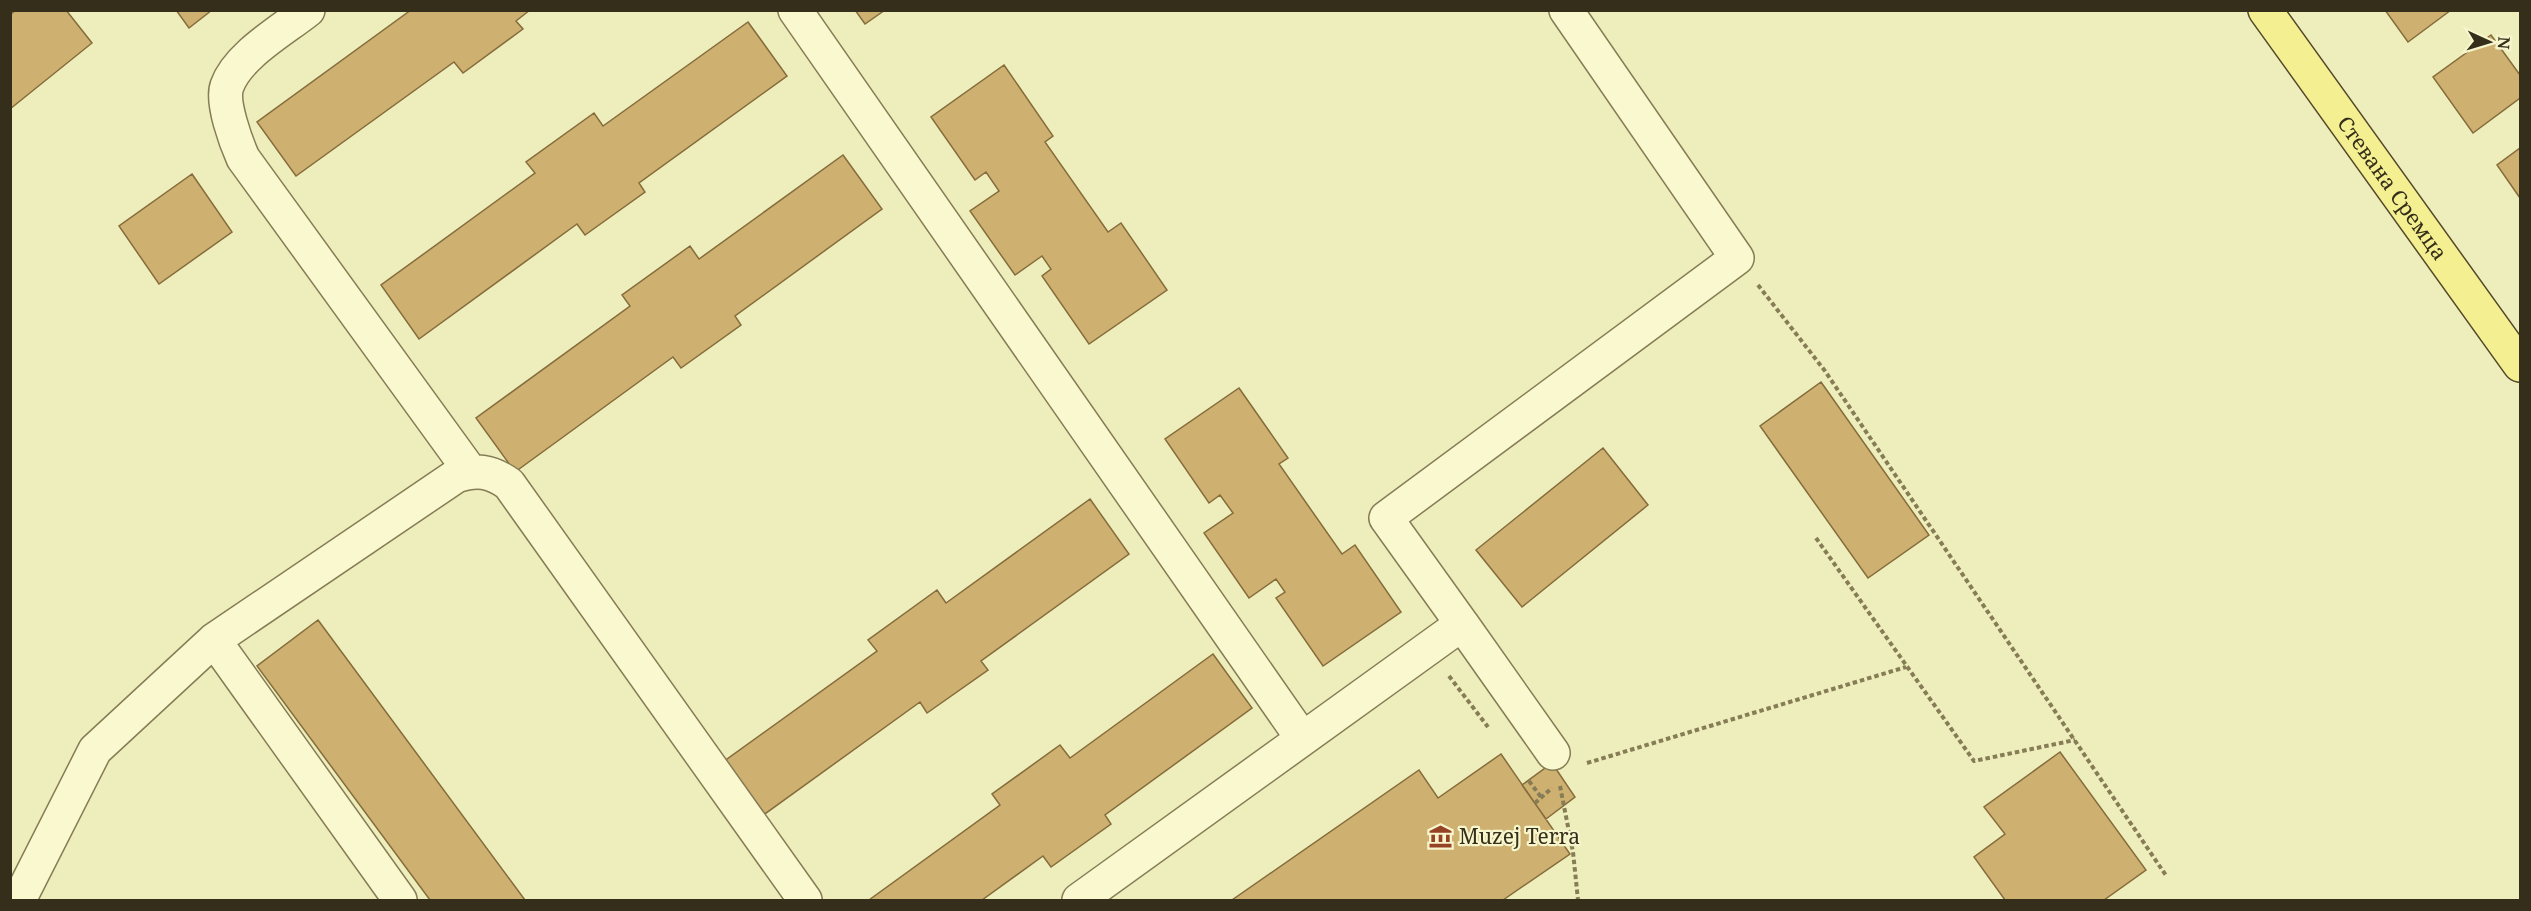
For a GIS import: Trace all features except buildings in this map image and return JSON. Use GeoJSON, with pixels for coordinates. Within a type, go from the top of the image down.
{"type":"FeatureCollection","features":[{"type":"Feature","properties":{"kind":"main road","name":"Стевана Сремца"},"geometry":{"type":"LineString","coordinates":[[2265,10],[2520,365]]}},
{"type":"Feature","properties":{"kind":"lane"},"geometry":{"type":"LineString","coordinates":[[308,10],[246,57],[226,87],[230,128],[243,158],[470,471]]}},
{"type":"Feature","properties":{"kind":"lane"},"geometry":{"type":"LineString","coordinates":[[795,10],[1302,738]]}},
{"type":"Feature","properties":{"kind":"lane"},"geometry":{"type":"LineString","coordinates":[[1553,753],[1386,518],[1737,258],[1566,10]]}},
{"type":"Feature","properties":{"kind":"lane"},"geometry":{"type":"LineString","coordinates":[[19,900],[95,750],[214,640],[456,476],[470,471],[486,472],[498,476],[509,484],[805,900]]}},
{"type":"Feature","properties":{"kind":"lane"},"geometry":{"type":"LineString","coordinates":[[1079,900],[1462,624]]}},
{"type":"Feature","properties":{"kind":"lane"},"geometry":{"type":"LineString","coordinates":[[214,640],[400,900]]}},
{"type":"Feature","properties":{"kind":"path"},"geometry":{"type":"LineString","coordinates":[[1737,258],[1825,371],[2167,877]]}},
{"type":"Feature","properties":{"kind":"path"},"geometry":{"type":"LineString","coordinates":[[1815,538],[1974,761],[2075,740]]}},
{"type":"Feature","properties":{"kind":"path"},"geometry":{"type":"LineString","coordinates":[[1428,648],[1492,732]]}},
{"type":"Feature","properties":{"kind":"path"},"geometry":{"type":"LineString","coordinates":[[1586,764],[1906,667]]}},
{"type":"Feature","properties":{"kind":"path"},"geometry":{"type":"LineString","coordinates":[[1527,779],[1541,797]]}},
{"type":"Feature","properties":{"kind":"path"},"geometry":{"type":"LineString","coordinates":[[1534,803],[1559,782],[1573,852],[1578,900]]}},
{"type":"Feature","properties":{"kind":"place","name":"Muzej Terra"},"geometry":{"type":"Point","coordinates":[1441,836]}}]}
